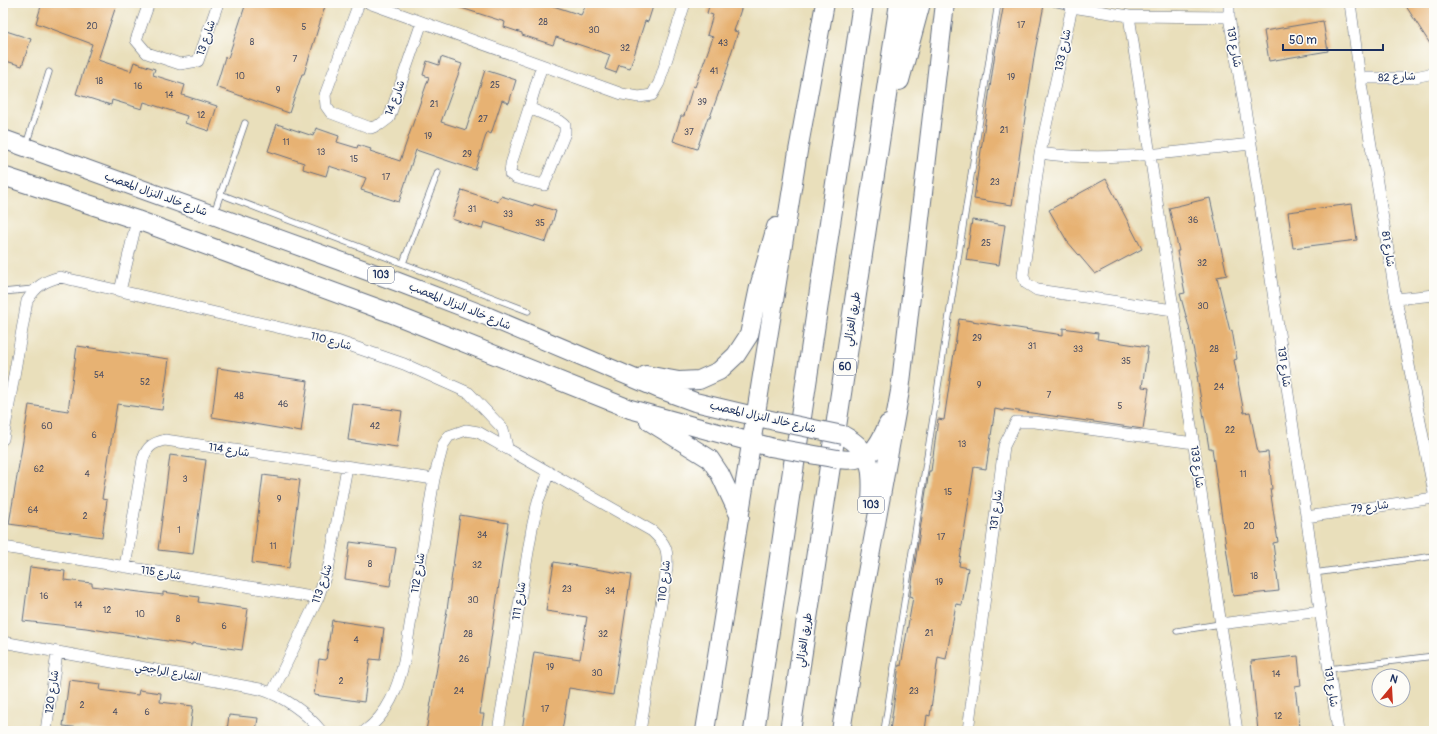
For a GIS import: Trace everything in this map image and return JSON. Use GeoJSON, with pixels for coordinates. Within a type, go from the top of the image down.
{"type":"FeatureCollection","features":[{"type":"Feature","properties":{"kind":"highway"},"geometry":{"type":"LineString","coordinates":[[754,731],[863,3]]}},
{"type":"Feature","properties":{"kind":"highway","name":"طريق الغزالي"},"geometry":{"type":"LineString","coordinates":[[790,731],[900,3]]}},
{"type":"Feature","properties":{"kind":"highway"},"geometry":{"type":"LineString","coordinates":[[875,169],[920,3]]}},
{"type":"Feature","properties":{"kind":"main road"},"geometry":{"type":"LineString","coordinates":[[705,731],[798,151],[824,3]]}},
{"type":"Feature","properties":{"kind":"main road"},"geometry":{"type":"LineString","coordinates":[[841,731],[870,555],[900,391],[945,3]]}},
{"type":"Feature","properties":{"kind":"main road"},"geometry":{"type":"LineString","coordinates":[[938,56],[952,3]]}},
{"type":"Feature","properties":{"kind":"main road","name":"شارع خالد النزال المعصب"},"geometry":{"type":"LineString","coordinates":[[3,139],[398,282],[621,371],[658,388],[696,402],[775,421],[843,435],[861,447],[867,456]]}},
{"type":"Feature","properties":{"kind":"main road"},"geometry":{"type":"LineString","coordinates":[[621,371],[679,380],[699,380],[719,371],[736,355],[749,335],[759,287],[798,151]]}},
{"type":"Feature","properties":{"kind":"main road"},"geometry":{"type":"LineString","coordinates":[[3,176],[137,220],[385,311],[630,409],[752,443],[838,459],[848,460],[867,456],[874,450],[881,440],[900,391]]}},
{"type":"Feature","properties":{"kind":"main road"},"geometry":{"type":"LineString","coordinates":[[630,409],[710,459],[720,474],[740,518]]}},
{"type":"Feature","properties":{"kind":"main road","name":"103"},"geometry":{"type":"LineString","coordinates":[[867,456],[870,468],[872,495],[870,555]]}},
{"type":"Feature","properties":{"kind":"street","name":"شارع 13"},"geometry":{"type":"LineString","coordinates":[[149,3],[136,40],[147,53],[180,64],[198,60],[218,3]]}},
{"type":"Feature","properties":{"kind":"street","name":"شارع 14"},"geometry":{"type":"LineString","coordinates":[[359,3],[325,95],[326,106],[331,113],[371,128],[381,124],[389,118],[422,22]]}},
{"type":"Feature","properties":{"kind":"street"},"geometry":{"type":"LineString","coordinates":[[369,3],[622,94],[639,97],[652,94],[659,83],[685,3]]}},
{"type":"Feature","properties":{"kind":"street","name":"شارع 131"},"geometry":{"type":"LineString","coordinates":[[1229,3],[1229,17],[1251,144],[1338,731]]}},
{"type":"Feature","properties":{"kind":"street","name":"شارع 81"},"geometry":{"type":"LineString","coordinates":[[1350,3],[1360,78],[1396,299],[1434,493]]}},
{"type":"Feature","properties":{"kind":"street"},"geometry":{"type":"LineString","coordinates":[[1072,7],[1129,16],[1229,17]]}},
{"type":"Feature","properties":{"kind":"street","name":"شارع 133"},"geometry":{"type":"LineString","coordinates":[[1072,7],[1040,153],[1022,274],[1026,283],[1036,290],[1173,310]]}},
{"type":"Feature","properties":{"kind":"street","name":"شارع 133"},"geometry":{"type":"LineString","coordinates":[[1129,16],[1237,731]]}},
{"type":"Feature","properties":{"kind":"street"},"geometry":{"type":"LineString","coordinates":[[529,108],[560,121],[565,125],[566,134],[544,185],[516,178],[510,174],[511,164],[542,65]]}},
{"type":"Feature","properties":{"kind":"street","name":"شارع 82"},"geometry":{"type":"LineString","coordinates":[[1360,78],[1410,78],[1434,73]]}},
{"type":"Feature","properties":{"kind":"street"},"geometry":{"type":"LineString","coordinates":[[1040,153],[1067,157],[1151,154],[1251,144]]}},
{"type":"Feature","properties":{"kind":"street"},"geometry":{"type":"LineString","coordinates":[[120,291],[137,220]]}},
{"type":"Feature","properties":{"kind":"street","name":"شارع 110"},"geometry":{"type":"LineString","coordinates":[[34,289],[45,281],[60,277],[337,341],[404,364],[469,393],[503,429],[507,447]]}},
{"type":"Feature","properties":{"kind":"street"},"geometry":{"type":"LineString","coordinates":[[3,439],[23,320],[27,301],[34,289]]}},
{"type":"Feature","properties":{"kind":"street"},"geometry":{"type":"LineString","coordinates":[[1396,299],[1434,295]]}},
{"type":"Feature","properties":{"kind":"street","name":"شارع 131"},"geometry":{"type":"LineString","coordinates":[[968,731],[1004,446],[1016,422],[1035,422],[1194,443]]}},
{"type":"Feature","properties":{"kind":"street","name":"شارع 112"},"geometry":{"type":"LineString","coordinates":[[365,731],[388,708],[398,686],[404,662],[434,479],[443,446],[449,436],[466,430],[478,432]]}},
{"type":"Feature","properties":{"kind":"street","name":"شارع 110"},"geometry":{"type":"LineString","coordinates":[[478,432],[507,447],[652,531],[662,541],[668,552],[667,568],[640,731]]}},
{"type":"Feature","properties":{"kind":"street","name":"114 شارع"},"geometry":{"type":"LineString","coordinates":[[125,567],[143,459],[146,449],[154,443],[165,440],[434,479]]}},
{"type":"Feature","properties":{"kind":"street","name":"شارع 113"},"geometry":{"type":"LineString","coordinates":[[272,693],[318,598],[329,565],[347,467]]}},
{"type":"Feature","properties":{"kind":"street","name":"شارع 111"},"geometry":{"type":"LineString","coordinates":[[498,731],[532,528],[538,501],[549,472]]}},
{"type":"Feature","properties":{"kind":"street","name":"شارع 79"},"geometry":{"type":"LineString","coordinates":[[1306,517],[1434,498]]}},
{"type":"Feature","properties":{"kind":"street","name":"شارع 115"},"geometry":{"type":"LineString","coordinates":[[3,547],[318,598]]}},
{"type":"Feature","properties":{"kind":"street"},"geometry":{"type":"LineString","coordinates":[[1220,624],[1320,611]]}},
{"type":"Feature","properties":{"kind":"street","name":"الشارع الراجحي"},"geometry":{"type":"LineString","coordinates":[[3,642],[57,653],[244,685],[272,693],[300,712],[321,731]]}},
{"type":"Feature","properties":{"kind":"street","name":"شارع 120"},"geometry":{"type":"LineString","coordinates":[[46,731],[57,653]]}},
{"type":"Feature","properties":{"kind":"lane"},"geometry":{"type":"LineString","coordinates":[[884,731],[998,3]]}},
{"type":"Feature","properties":{"kind":"lane"},"geometry":{"type":"LineString","coordinates":[[1054,3],[1072,7]]}},
{"type":"Feature","properties":{"kind":"lane"},"geometry":{"type":"LineString","coordinates":[[25,147],[49,72]]}},
{"type":"Feature","properties":{"kind":"lane"},"geometry":{"type":"LineString","coordinates":[[213,215],[246,123]]}},
{"type":"Feature","properties":{"kind":"lane"},"geometry":{"type":"LineString","coordinates":[[403,263],[438,172]]}},
{"type":"Feature","properties":{"kind":"lane"},"geometry":{"type":"LineString","coordinates":[[220,194],[528,311]]}},
{"type":"Feature","properties":{"kind":"lane"},"geometry":{"type":"LineString","coordinates":[[3,292],[34,289]]}},
{"type":"Feature","properties":{"kind":"lane"},"geometry":{"type":"LineString","coordinates":[[1314,573],[1434,556]]}},
{"type":"Feature","properties":{"kind":"lane"},"geometry":{"type":"LineString","coordinates":[[1177,631],[1220,624]]}},
{"type":"Feature","properties":{"kind":"lane"},"geometry":{"type":"LineString","coordinates":[[1329,669],[1434,656]]}},
{"type":"Feature","properties":{"kind":"building"},"geometry":{"type":"Polygon","coordinates":[[[42,3],[117,3],[98,60],[131,71],[134,62],[155,69],[153,75],[185,85],[182,95],[217,106],[209,131],[185,123],[187,116],[144,102],[142,109],[112,100],[111,105],[76,94],[92,44],[36,23],[42,3]]]}},
{"type":"Feature","properties":{"kind":"building"},"geometry":{"type":"Polygon","coordinates":[[[246,3],[326,3],[304,74],[302,74],[289,113],[216,87],[225,57],[228,58],[246,3]]]}},
{"type":"Feature","properties":{"kind":"building"},"geometry":{"type":"Polygon","coordinates":[[[452,3],[544,3],[581,15],[587,3],[654,3],[648,22],[645,21],[630,68],[619,65],[616,73],[605,69],[610,55],[556,37],[553,45],[522,35],[522,33],[504,27],[505,22],[452,5],[452,3]]]}},
{"type":"Feature","properties":{"kind":"building"},"geometry":{"type":"Polygon","coordinates":[[[710,3],[743,3],[734,31],[738,32],[728,63],[729,64],[697,149],[673,141],[681,116],[684,116],[693,86],[695,87],[713,37],[707,35],[713,15],[707,13],[710,3]]]}},
{"type":"Feature","properties":{"kind":"building"},"geometry":{"type":"Polygon","coordinates":[[[1004,3],[1031,3],[1044,5],[1035,51],[1012,205],[974,199],[995,53],[1004,3]]]}},
{"type":"Feature","properties":{"kind":"building"},"geometry":{"type":"Polygon","coordinates":[[[1404,3],[1434,3],[1434,50],[1404,3]]]}},
{"type":"Feature","properties":{"kind":"building"},"geometry":{"type":"Polygon","coordinates":[[[1323,21],[1328,51],[1269,61],[1264,31],[1323,21]]]}},
{"type":"Feature","properties":{"kind":"building"},"geometry":{"type":"Polygon","coordinates":[[[3,30],[31,39],[22,66],[3,60],[3,30]]]}},
{"type":"Feature","properties":{"kind":"building"},"geometry":{"type":"Polygon","coordinates":[[[441,57],[462,64],[441,122],[466,130],[485,70],[516,80],[509,103],[502,100],[491,134],[487,132],[475,170],[416,150],[399,202],[361,190],[366,178],[329,166],[326,176],[303,169],[304,163],[268,151],[277,124],[313,136],[316,128],[339,136],[337,142],[357,148],[358,145],[371,149],[370,151],[400,161],[429,77],[423,75],[427,61],[439,65],[441,57]]]}},
{"type":"Feature","properties":{"kind":"building"},"geometry":{"type":"Polygon","coordinates":[[[1106,179],[1142,249],[1095,274],[1067,241],[1049,210],[1106,179]]]}},
{"type":"Feature","properties":{"kind":"building"},"geometry":{"type":"Polygon","coordinates":[[[462,190],[498,202],[501,196],[533,206],[534,204],[556,211],[546,242],[484,222],[482,229],[452,219],[462,190]]]}},
{"type":"Feature","properties":{"kind":"building"},"geometry":{"type":"Polygon","coordinates":[[[1210,198],[1227,275],[1217,277],[1230,331],[1232,330],[1237,359],[1234,360],[1244,413],[1250,412],[1258,453],[1268,452],[1272,489],[1270,489],[1278,542],[1273,543],[1279,591],[1233,596],[1212,448],[1209,448],[1197,376],[1199,376],[1189,327],[1180,294],[1185,293],[1177,251],[1179,251],[1169,208],[1210,198]]]}},
{"type":"Feature","properties":{"kind":"building"},"geometry":{"type":"Polygon","coordinates":[[[1352,204],[1357,240],[1293,248],[1288,212],[1352,204]]]}},
{"type":"Feature","properties":{"kind":"building"},"geometry":{"type":"Polygon","coordinates":[[[972,220],[1005,225],[999,265],[966,260],[972,220]]]}},
{"type":"Feature","properties":{"kind":"building"},"geometry":{"type":"Polygon","coordinates":[[[959,319],[1063,335],[1063,328],[1098,333],[1097,339],[1148,347],[1142,387],[1149,388],[1143,429],[1004,409],[1004,411],[995,409],[986,469],[974,467],[959,566],[968,568],[962,605],[956,604],[946,659],[938,657],[930,716],[927,715],[925,731],[890,731],[899,665],[901,666],[913,597],[910,596],[929,471],[931,471],[938,419],[944,420],[959,319]]]}},
{"type":"Feature","properties":{"kind":"building"},"geometry":{"type":"Polygon","coordinates":[[[77,346],[169,359],[162,410],[117,404],[102,499],[107,500],[102,537],[9,524],[29,405],[68,411],[77,346]]]}},
{"type":"Feature","properties":{"kind":"building"},"geometry":{"type":"Polygon","coordinates":[[[218,368],[308,381],[301,432],[212,417],[218,368]]]}},
{"type":"Feature","properties":{"kind":"building"},"geometry":{"type":"Polygon","coordinates":[[[353,404],[402,411],[397,447],[348,440],[353,404]]]}},
{"type":"Feature","properties":{"kind":"building"},"geometry":{"type":"Polygon","coordinates":[[[170,455],[206,460],[193,554],[158,550],[170,455]]]}},
{"type":"Feature","properties":{"kind":"building"},"geometry":{"type":"Polygon","coordinates":[[[263,475],[300,480],[289,568],[252,563],[263,475]]]}},
{"type":"Feature","properties":{"kind":"building"},"geometry":{"type":"Polygon","coordinates":[[[460,515],[508,523],[480,714],[484,714],[481,731],[426,731],[447,610],[460,515]]]}},
{"type":"Feature","properties":{"kind":"building"},"geometry":{"type":"Polygon","coordinates":[[[350,542],[396,548],[390,586],[345,579],[350,542]]]}},
{"type":"Feature","properties":{"kind":"building"},"geometry":{"type":"Polygon","coordinates":[[[554,562],[631,575],[613,695],[569,688],[562,731],[522,730],[534,652],[580,659],[587,617],[546,611],[554,562]]]}},
{"type":"Feature","properties":{"kind":"building"},"geometry":{"type":"Polygon","coordinates":[[[30,567],[65,571],[64,580],[92,583],[92,586],[163,595],[163,592],[199,597],[198,602],[248,609],[242,650],[192,643],[192,645],[86,628],[23,621],[30,567]]]}},
{"type":"Feature","properties":{"kind":"building"},"geometry":{"type":"Polygon","coordinates":[[[332,620],[384,628],[380,660],[370,659],[364,702],[314,695],[319,659],[326,660],[332,620]]]}},
{"type":"Feature","properties":{"kind":"building"},"geometry":{"type":"Polygon","coordinates":[[[1298,656],[1301,686],[1295,687],[1300,727],[1258,731],[1251,661],[1298,656]]]}},
{"type":"Feature","properties":{"kind":"building"},"geometry":{"type":"Polygon","coordinates":[[[69,680],[101,684],[100,690],[138,695],[139,690],[161,693],[160,702],[193,706],[190,731],[109,731],[63,726],[69,680]]]}},
{"type":"Feature","properties":{"kind":"building"},"geometry":{"type":"Polygon","coordinates":[[[229,715],[258,718],[256,731],[227,731],[229,715]]]}}]}
